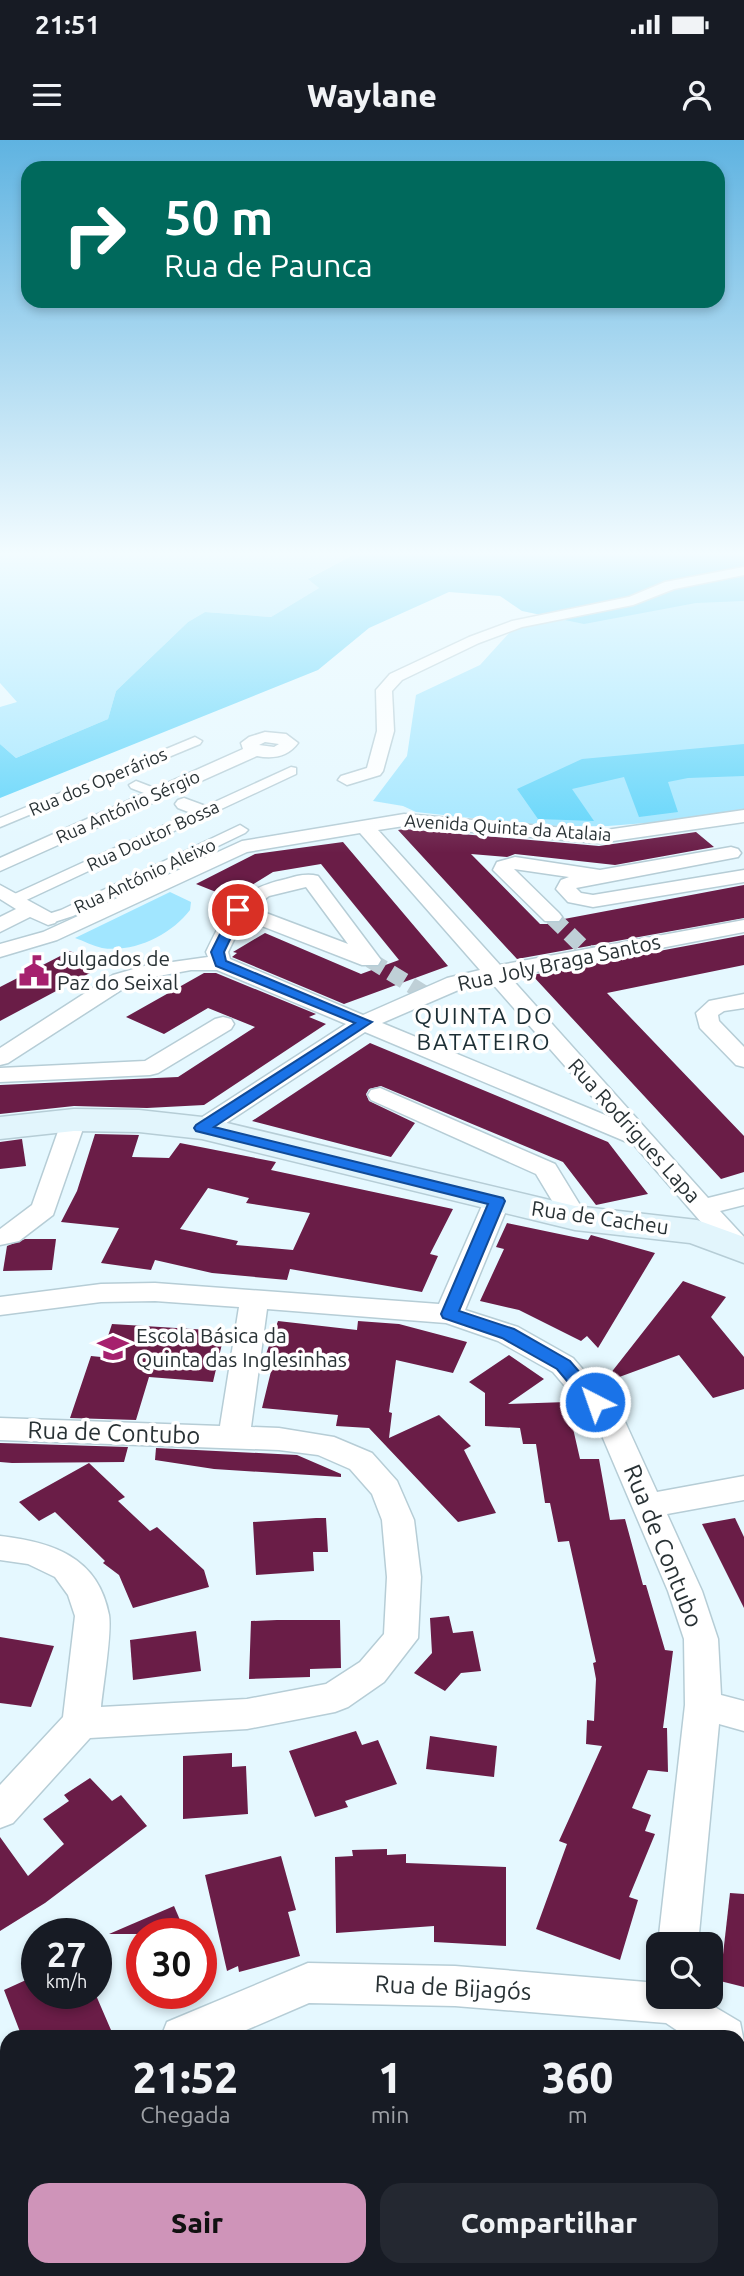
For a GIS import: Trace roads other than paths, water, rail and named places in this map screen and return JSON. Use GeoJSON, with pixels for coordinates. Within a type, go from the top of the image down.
{"type":"FeatureCollection","features":[{"type":"Feature","properties":{"kind":"main road","name":"Rua de Cacheu"},"geometry":{"type":"LineString","coordinates":[[0,1128],[74,1121],[139,1121],[202,1128],[575,1218],[697,1232],[741,1249]]}},
{"type":"Feature","properties":{"kind":"street"},"geometry":{"type":"LineString","coordinates":[[347,780],[374,771],[383,751],[387,706],[384,690],[396,677],[445,654]]}},
{"type":"Feature","properties":{"kind":"street","name":"Rua dos Operários"},"geometry":{"type":"LineString","coordinates":[[0,823],[125,781],[195,741]]}},
{"type":"Feature","properties":{"kind":"street","name":"Rua António Sérgio"},"geometry":{"type":"LineString","coordinates":[[0,864],[172,800],[255,750]]}},
{"type":"Feature","properties":{"kind":"street","name":"Rua Doutor Bossa"},"geometry":{"type":"LineString","coordinates":[[23,905],[204,812],[292,771]]}},
{"type":"Feature","properties":{"kind":"street"},"geometry":{"type":"LineString","coordinates":[[125,781],[204,812]]}},
{"type":"Feature","properties":{"kind":"street","name":"Avenida Quinta da Atalaia"},"geometry":{"type":"LineString","coordinates":[[0,951],[50,936],[238,848],[410,820],[599,837],[744,816]]}},
{"type":"Feature","properties":{"kind":"street"},"geometry":{"type":"LineString","coordinates":[[698,824],[738,858]]}},
{"type":"Feature","properties":{"kind":"street","name":"Rua Rodrigues Lapa"},"geometry":{"type":"LineString","coordinates":[[364,826],[640,1139],[741,1249]]}},
{"type":"Feature","properties":{"kind":"street","name":"Rua António Aleixo"},"geometry":{"type":"LineString","coordinates":[[23,905],[67,913],[240,830]]}},
{"type":"Feature","properties":{"kind":"street"},"geometry":{"type":"LineString","coordinates":[[738,858],[572,881],[566,887],[567,892],[580,900],[593,901],[744,876]]}},
{"type":"Feature","properties":{"kind":"street"},"geometry":{"type":"LineString","coordinates":[[552,917],[503,870],[504,866],[510,863],[543,866],[605,876]]}},
{"type":"Feature","properties":{"kind":"street"},"geometry":{"type":"LineString","coordinates":[[220,963],[217,952],[238,910],[267,888],[311,880],[370,960],[238,910]]}},
{"type":"Feature","properties":{"kind":"street"},"geometry":{"type":"LineString","coordinates":[[0,926],[23,905]]}},
{"type":"Feature","properties":{"kind":"street","name":"Rua Joly Braga Santos"},"geometry":{"type":"LineString","coordinates":[[202,1128],[365,1022],[455,983],[494,973],[744,926]]}},
{"type":"Feature","properties":{"kind":"street"},"geometry":{"type":"LineString","coordinates":[[0,1058],[121,980],[144,972],[220,963],[640,1139]]}},
{"type":"Feature","properties":{"kind":"street"},"geometry":{"type":"LineString","coordinates":[[744,1001],[717,1006],[707,1013],[706,1018],[744,1060]]}},
{"type":"Feature","properties":{"kind":"street"},"geometry":{"type":"LineString","coordinates":[[0,1075],[150,1068],[223,1024]]}},
{"type":"Feature","properties":{"kind":"street"},"geometry":{"type":"LineString","coordinates":[[380,1095],[546,1169],[575,1218]]}},
{"type":"Feature","properties":{"kind":"street"},"geometry":{"type":"LineString","coordinates":[[0,1237],[10,1235],[44,1209],[74,1121]]}},
{"type":"Feature","properties":{"kind":"street"},"geometry":{"type":"LineString","coordinates":[[702,1208],[744,1197]]}},
{"type":"Feature","properties":{"kind":"street"},"geometry":{"type":"LineString","coordinates":[[449,1314],[497,1201]]}},
{"type":"Feature","properties":{"kind":"street","name":"Rua de Contubo"},"geometry":{"type":"LineString","coordinates":[[0,1306],[101,1293],[142,1292],[449,1314],[508,1334],[563,1365],[610,1420],[650,1505],[685,1591],[701,1639],[703,1705],[679,1932]]}},
{"type":"Feature","properties":{"kind":"street"},"geometry":{"type":"LineString","coordinates":[[234,1437],[254,1300]]}},
{"type":"Feature","properties":{"kind":"street","name":"Rua de Contubo"},"geometry":{"type":"LineString","coordinates":[[0,1429],[279,1439],[323,1446],[361,1461],[386,1489],[398,1520],[404,1577],[401,1638],[372,1672],[335,1697],[247,1714],[80,1723]]}},
{"type":"Feature","properties":{"kind":"street"},"geometry":{"type":"LineString","coordinates":[[650,1505],[744,1489]]}},
{"type":"Feature","properties":{"kind":"street"},"geometry":{"type":"LineString","coordinates":[[0,1548],[34,1552],[67,1568],[83,1591],[92,1616],[80,1723],[0,1811]]}},
{"type":"Feature","properties":{"kind":"street"},"geometry":{"type":"LineString","coordinates":[[703,1705],[744,1716]]}},
{"type":"Feature","properties":{"kind":"street","name":"Rua de Bijagós"},"geometry":{"type":"LineString","coordinates":[[199,2030],[308,1983],[455,1986],[646,1998]]}},
{"type":"Feature","properties":{"kind":"street","name":"Rua de Bijagós"},"geometry":{"type":"LineString","coordinates":[[685,2009],[715,2030]]}},
{"type":"Feature","properties":{"kind":"tunnel"},"geometry":{"type":"LineString","coordinates":[[552,917],[591,955]]}},
{"type":"Feature","properties":{"kind":"tunnel"},"geometry":{"type":"LineString","coordinates":[[370,960],[427,995]]}},
{"type":"Feature","properties":{"kind":"place","name":"Julgados de Paz do Seixal"},"geometry":{"type":"Point","coordinates":[34,971]}},
{"type":"Feature","properties":{"kind":"place","name":"Escola Básica da Quinta das Inglesinhas"},"geometry":{"type":"Point","coordinates":[113,1348]}},
{"type":"Feature","properties":{"kind":"district","name":"QUINTA DO BATATEIRO"},"geometry":{"type":"Point","coordinates":[484,1029]}}]}
